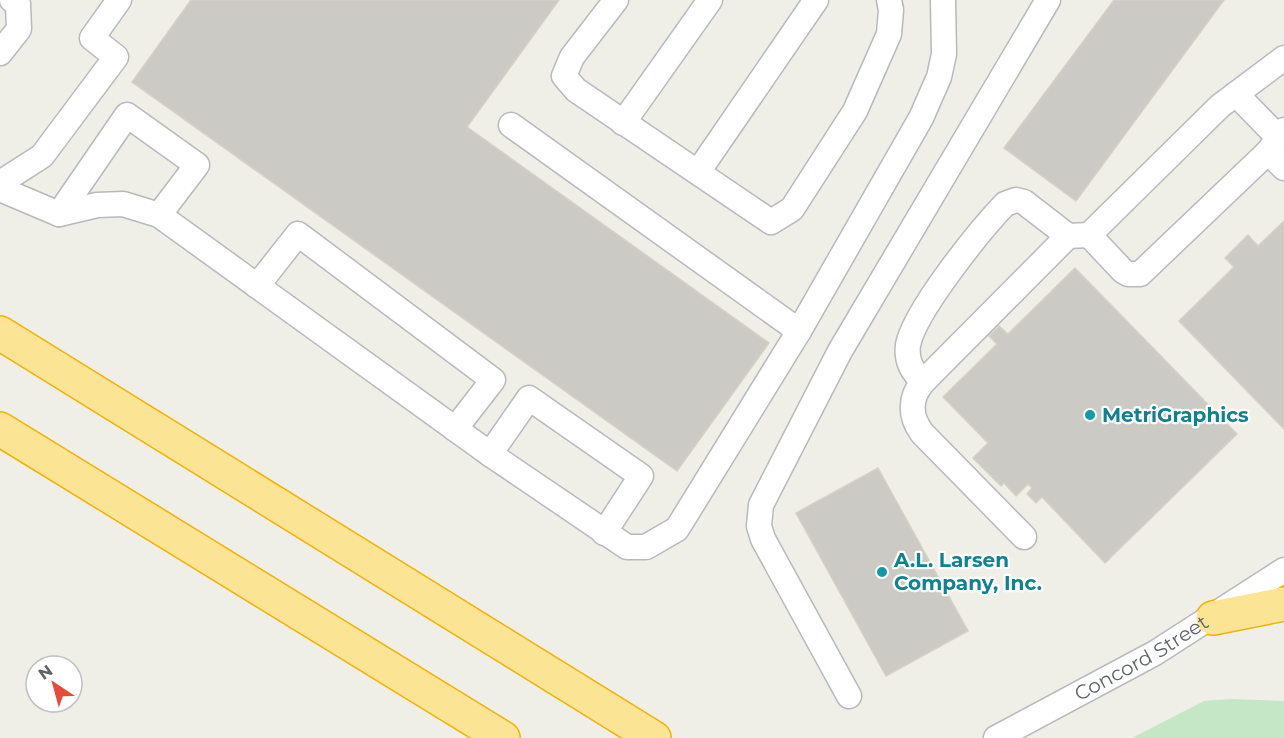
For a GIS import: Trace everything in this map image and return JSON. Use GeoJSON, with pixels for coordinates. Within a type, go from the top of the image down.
{"type":"FeatureCollection","features":[{"type":"Feature","properties":{"kind":"highway"},"geometry":{"type":"LineString","coordinates":[[0,333],[654,738]]}},
{"type":"Feature","properties":{"kind":"highway"},"geometry":{"type":"LineString","coordinates":[[0,429],[503,738]]}},
{"type":"Feature","properties":{"kind":"highway"},"geometry":{"type":"LineString","coordinates":[[1213,618],[1284,604]]}},
{"type":"Feature","properties":{"kind":"street"},"geometry":{"type":"LineString","coordinates":[[0,53],[19,29],[18,4],[12,0]]}},
{"type":"Feature","properties":{"kind":"street"},"geometry":{"type":"LineString","coordinates":[[0,183],[42,156],[116,57],[92,38],[119,0]]}},
{"type":"Feature","properties":{"kind":"street"},"geometry":{"type":"LineString","coordinates":[[616,0],[572,57],[564,76],[576,90],[771,222],[792,209],[855,111],[889,34],[891,10],[889,0]]}},
{"type":"Feature","properties":{"kind":"street"},"geometry":{"type":"LineString","coordinates":[[624,123],[710,0]]}},
{"type":"Feature","properties":{"kind":"street"},"geometry":{"type":"LineString","coordinates":[[698,172],[816,0]]}},
{"type":"Feature","properties":{"kind":"street"},"geometry":{"type":"LineString","coordinates":[[0,189],[59,214],[97,205],[123,204],[159,215],[490,454],[604,532],[627,547],[646,547],[677,530],[799,331],[930,98],[944,54],[943,0]]}},
{"type":"Feature","properties":{"kind":"street"},"geometry":{"type":"LineString","coordinates":[[849,696],[763,539],[759,526],[761,505],[845,342],[1048,0]]}},
{"type":"Feature","properties":{"kind":"street"},"geometry":{"type":"LineString","coordinates":[[1024,537],[918,427],[913,415],[913,400],[922,382],[1220,106],[1284,58]]}},
{"type":"Feature","properties":{"kind":"street"},"geometry":{"type":"LineString","coordinates":[[922,382],[908,360],[909,342],[913,332],[937,291],[1005,204],[1016,200],[1024,202],[1078,236],[1123,271],[1140,274],[1279,147],[1236,94]]}},
{"type":"Feature","properties":{"kind":"street"},"geometry":{"type":"LineString","coordinates":[[59,214],[127,115],[197,165],[159,215]]}},
{"type":"Feature","properties":{"kind":"street"},"geometry":{"type":"LineString","coordinates":[[511,126],[799,331]]}},
{"type":"Feature","properties":{"kind":"street"},"geometry":{"type":"LineString","coordinates":[[257,286],[298,234],[493,380],[455,429]]}},
{"type":"Feature","properties":{"kind":"street"},"geometry":{"type":"LineString","coordinates":[[490,454],[529,398],[641,476],[604,532]]}},
{"type":"Feature","properties":{"kind":"street","name":"Concord Street"},"geometry":{"type":"LineString","coordinates":[[996,738],[1155,653],[1213,618],[1284,570]]}},
{"type":"Feature","properties":{"kind":"green space"},"geometry":{"type":"Polygon","coordinates":[[[1232,699],[1284,701],[1284,738],[1132,738],[1204,701],[1232,699]]]}},
{"type":"Feature","properties":{"kind":"building"},"geometry":{"type":"Polygon","coordinates":[[[191,0],[559,0],[467,127],[769,343],[677,471],[132,82],[191,0]]]}},
{"type":"Feature","properties":{"kind":"building"},"geometry":{"type":"Polygon","coordinates":[[[1114,0],[1224,0],[1076,201],[1004,148],[1114,0]]]}},
{"type":"Feature","properties":{"kind":"building"},"geometry":{"type":"Polygon","coordinates":[[[1284,221],[1284,429],[1179,321],[1234,267],[1225,258],[1248,235],[1258,246],[1284,221]]]}},
{"type":"Feature","properties":{"kind":"building","name":"MetriGraphics"},"geometry":{"type":"Polygon","coordinates":[[[1075,268],[1237,434],[1105,563],[1042,497],[1036,503],[1027,494],[1032,488],[1028,484],[1016,496],[1004,483],[1001,486],[973,458],[988,443],[943,397],[997,344],[989,336],[999,326],[1008,334],[1075,268]]]}},
{"type":"Feature","properties":{"kind":"building","name":"A.L. Larsen Company, Inc."},"geometry":{"type":"Polygon","coordinates":[[[878,468],[968,631],[886,676],[796,513],[878,468]]]}},
{"type":"Feature","properties":{"kind":"place","name":"MetriGraphics"},"geometry":{"type":"Point","coordinates":[1090,415]}},
{"type":"Feature","properties":{"kind":"place","name":"A.L. Larsen Company, Inc."},"geometry":{"type":"Point","coordinates":[882,572]}}]}
